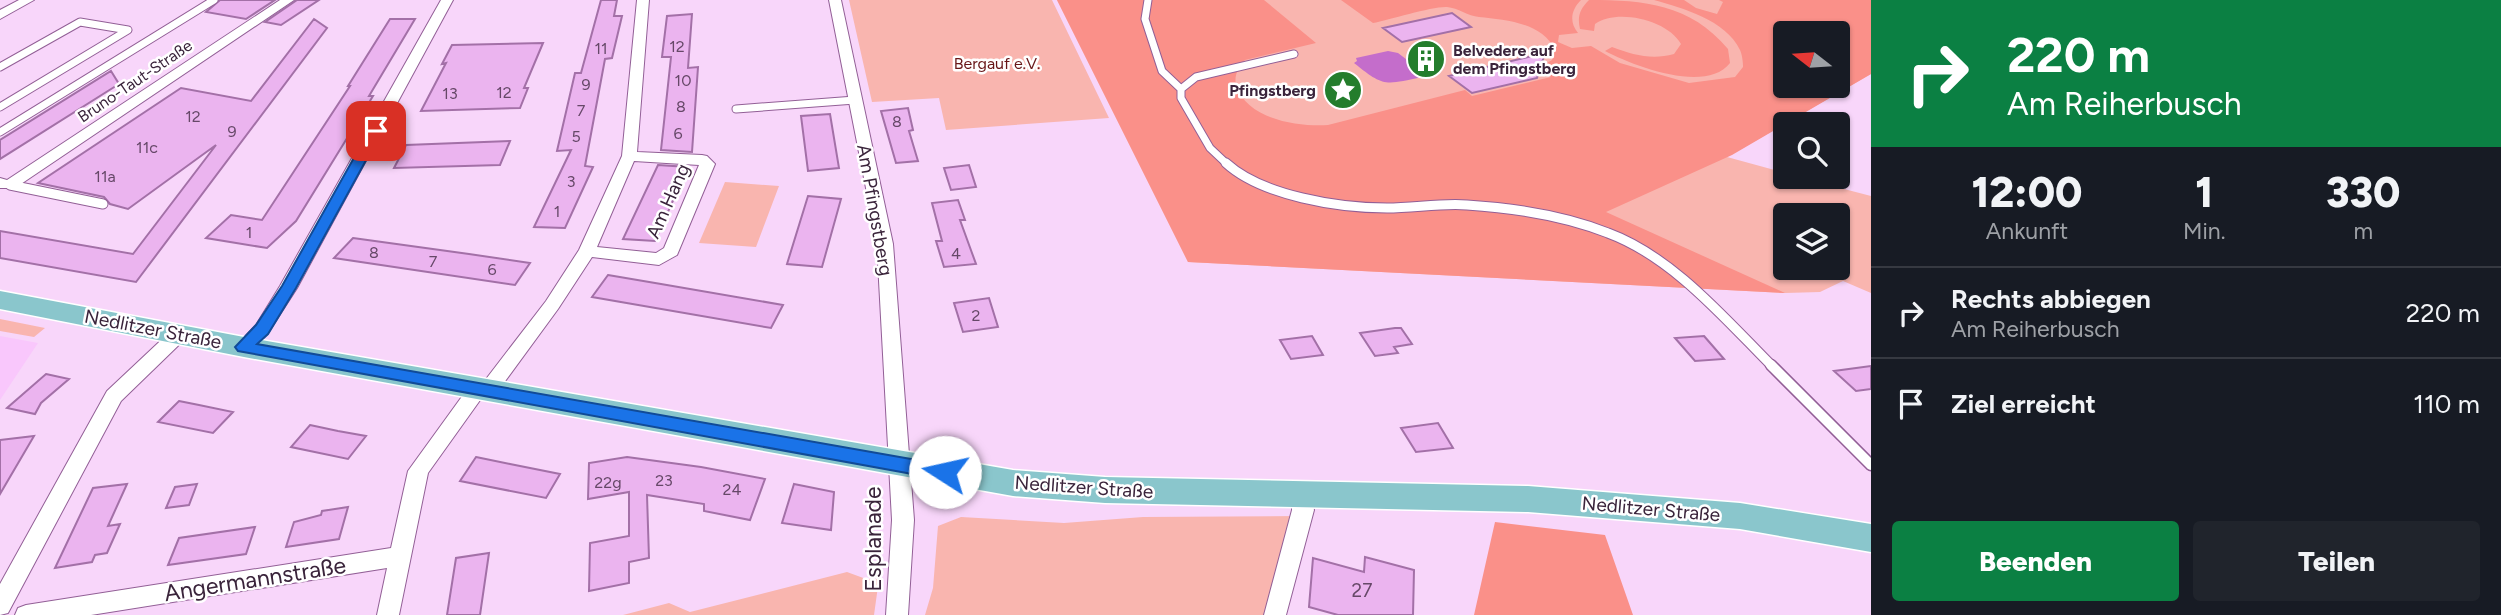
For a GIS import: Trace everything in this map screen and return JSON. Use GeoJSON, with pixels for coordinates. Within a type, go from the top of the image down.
{"type":"FeatureCollection","features":[{"type":"Feature","properties":{"kind":"main road","name":"Nedlitzer Straße"},"geometry":{"type":"LineString","coordinates":[[0,300],[244,347],[1013,483],[1302,496],[1528,499],[1740,516],[1871,538]]}},
{"type":"Feature","properties":{"kind":"street"},"geometry":{"type":"LineString","coordinates":[[0,15],[28,0]]}},
{"type":"Feature","properties":{"kind":"street","name":"Bruno-Taut-Straße"},"geometry":{"type":"LineString","coordinates":[[5,184],[288,0]]}},
{"type":"Feature","properties":{"kind":"street"},"geometry":{"type":"LineString","coordinates":[[244,347],[262,330],[288,288],[447,0]]}},
{"type":"Feature","properties":{"kind":"street"},"geometry":{"type":"LineString","coordinates":[[388,615],[418,471],[552,305],[587,251],[629,156],[643,0]]}},
{"type":"Feature","properties":{"kind":"street","name":"Am Pfingstberg"},"geometry":{"type":"LineString","coordinates":[[835,0],[885,244],[898,464]]}},
{"type":"Feature","properties":{"kind":"street","name":"Am Hang"},"geometry":{"type":"LineString","coordinates":[[587,251],[659,258],[671,251],[707,164],[702,159],[629,156]]}},
{"type":"Feature","properties":{"kind":"street"},"geometry":{"type":"LineString","coordinates":[[0,606],[114,396],[179,334]]}},
{"type":"Feature","properties":{"kind":"street","name":"Esplanade"},"geometry":{"type":"LineString","coordinates":[[897,615],[903,520],[898,464]]}},
{"type":"Feature","properties":{"kind":"street"},"geometry":{"type":"LineString","coordinates":[[1275,615],[1303,510],[1302,496]]}},
{"type":"Feature","properties":{"kind":"street","name":"Angermannstraße"},"geometry":{"type":"LineString","coordinates":[[26,615],[401,556]]}},
{"type":"Feature","properties":{"kind":"lane"},"geometry":{"type":"LineString","coordinates":[[0,132],[214,0]]}},
{"type":"Feature","properties":{"kind":"lane"},"geometry":{"type":"LineString","coordinates":[[1148,0],[1144,19],[1162,71],[1181,89],[1181,97],[1210,149],[1240,176],[1283,193],[1334,203],[1384,208],[1466,205],[1555,217],[1609,233],[1659,261],[1693,287],[1871,464]]}},
{"type":"Feature","properties":{"kind":"lane"},"geometry":{"type":"LineString","coordinates":[[0,67],[80,22],[128,30],[0,107]]}},
{"type":"Feature","properties":{"kind":"lane"},"geometry":{"type":"LineString","coordinates":[[1181,89],[1196,77],[1294,54]]}},
{"type":"Feature","properties":{"kind":"lane"},"geometry":{"type":"LineString","coordinates":[[736,109],[855,100]]}},
{"type":"Feature","properties":{"kind":"lane"},"geometry":{"type":"LineString","coordinates":[[5,184],[103,204]]}},
{"type":"Feature","properties":{"kind":"shaded area"},"geometry":{"type":"Polygon","coordinates":[[[1057,0],[1264,0],[1316,43],[1245,60],[1236,78],[1236,85],[1242,97],[1250,106],[1274,118],[1302,124],[1328,125],[1465,90],[1472,96],[1551,77],[1538,68],[1552,60],[1555,50],[1541,33],[1522,24],[1475,16],[1447,7],[1373,23],[1341,0],[1581,0],[1572,16],[1578,33],[1559,35],[1558,42],[1572,48],[1591,46],[1620,63],[1689,83],[1735,77],[1743,67],[1740,50],[1725,31],[1714,23],[1690,11],[1654,0],[1684,0],[1696,8],[1717,14],[1723,2],[1719,0],[1871,0],[1871,74],[1850,86],[1850,21],[1773,21],[1773,98],[1830,98],[1806,112],[1773,112],[1773,131],[1732,155],[1606,212],[1785,293],[1188,262],[1057,0]]]}},
{"type":"Feature","properties":{"kind":"shaded area"},"geometry":{"type":"Polygon","coordinates":[[[1589,0],[1629,1],[1682,14],[1698,22],[1728,49],[1730,63],[1719,72],[1688,77],[1633,64],[1605,51],[1612,47],[1658,57],[1674,54],[1681,44],[1654,23],[1628,17],[1604,19],[1595,24],[1594,31],[1580,29],[1580,13],[1589,0]]]}},
{"type":"Feature","properties":{"kind":"shaded area"},"geometry":{"type":"Polygon","coordinates":[[[1388,51],[1398,53],[1423,72],[1420,74],[1422,77],[1385,82],[1354,63],[1356,58],[1388,51]]]}},
{"type":"Feature","properties":{"kind":"shaded area"},"geometry":{"type":"Polygon","coordinates":[[[0,336],[38,343],[0,400],[0,336]]]}},
{"type":"Feature","properties":{"kind":"shaded area"},"geometry":{"type":"Polygon","coordinates":[[[1495,522],[1605,535],[1633,615],[1474,615],[1495,522]]]}},
{"type":"Feature","properties":{"kind":"green space","name":"Bergauf e.V."},"geometry":{"type":"Polygon","coordinates":[[[849,0],[1052,0],[1109,118],[946,130],[939,98],[872,102],[849,0]]]}},
{"type":"Feature","properties":{"kind":"green space"},"geometry":{"type":"Polygon","coordinates":[[[1057,0],[1871,0],[1871,74],[1850,86],[1850,21],[1773,21],[1773,98],[1829,98],[1805,112],[1773,112],[1773,130],[1727,157],[1773,170],[1773,189],[1844,189],[1871,196],[1871,293],[1843,281],[1820,292],[1785,293],[1188,262],[1057,0]]]}},
{"type":"Feature","properties":{"kind":"green space"},"geometry":{"type":"Polygon","coordinates":[[[725,182],[779,186],[756,247],[699,243],[725,182]]]}},
{"type":"Feature","properties":{"kind":"green space"},"geometry":{"type":"Polygon","coordinates":[[[0,319],[45,328],[34,337],[0,331],[0,319]]]}},
{"type":"Feature","properties":{"kind":"green space"},"geometry":{"type":"Polygon","coordinates":[[[1301,516],[1275,615],[925,615],[933,588],[938,526],[961,517],[1064,523],[1143,517],[1301,516]]]}},
{"type":"Feature","properties":{"kind":"green space"},"geometry":{"type":"Polygon","coordinates":[[[847,572],[866,579],[879,579],[874,615],[623,615],[669,603],[690,612],[847,572]]]}},
{"type":"Feature","properties":{"kind":"building"},"geometry":{"type":"Polygon","coordinates":[[[220,0],[275,0],[246,19],[206,12],[220,0]]]}},
{"type":"Feature","properties":{"kind":"building"},"geometry":{"type":"Polygon","coordinates":[[[297,0],[319,0],[281,25],[265,22],[297,0]]]}},
{"type":"Feature","properties":{"kind":"building"},"geometry":{"type":"Polygon","coordinates":[[[601,0],[617,0],[614,16],[622,16],[612,58],[605,59],[585,166],[593,167],[565,228],[534,227],[571,150],[557,151],[575,73],[581,73],[601,0]]]}},
{"type":"Feature","properties":{"kind":"building"},"geometry":{"type":"Polygon","coordinates":[[[1452,13],[1471,27],[1402,42],[1383,28],[1452,13]]]}},
{"type":"Feature","properties":{"kind":"building"},"geometry":{"type":"Polygon","coordinates":[[[692,14],[688,68],[698,67],[692,152],[661,150],[671,57],[662,57],[667,16],[692,14]]]}},
{"type":"Feature","properties":{"kind":"building"},"geometry":{"type":"Polygon","coordinates":[[[314,19],[327,28],[136,282],[0,258],[0,231],[133,254],[216,145],[128,209],[110,204],[104,197],[38,183],[181,88],[251,101],[314,19]]]}},
{"type":"Feature","properties":{"kind":"building"},"geometry":{"type":"Polygon","coordinates":[[[390,19],[415,19],[369,96],[373,96],[296,221],[267,248],[206,238],[231,215],[262,220],[350,86],[390,19]]]}},
{"type":"Feature","properties":{"kind":"building"},"geometry":{"type":"Polygon","coordinates":[[[543,43],[524,88],[528,88],[520,108],[421,111],[446,63],[442,64],[452,45],[543,43]]]}},
{"type":"Feature","properties":{"kind":"building"},"geometry":{"type":"Polygon","coordinates":[[[1545,53],[1537,78],[1472,93],[1449,76],[1545,53]]]}},
{"type":"Feature","properties":{"kind":"building"},"geometry":{"type":"Polygon","coordinates":[[[111,71],[119,84],[0,159],[0,140],[111,71]]]}},
{"type":"Feature","properties":{"kind":"building"},"geometry":{"type":"Polygon","coordinates":[[[908,108],[913,130],[909,131],[918,161],[896,163],[881,111],[908,108]]]}},
{"type":"Feature","properties":{"kind":"building"},"geometry":{"type":"Polygon","coordinates":[[[830,114],[839,168],[808,171],[801,116],[830,114]]]}},
{"type":"Feature","properties":{"kind":"building"},"geometry":{"type":"Polygon","coordinates":[[[510,141],[500,165],[394,168],[406,145],[510,141]]]}},
{"type":"Feature","properties":{"kind":"building"},"geometry":{"type":"Polygon","coordinates":[[[658,165],[688,167],[655,241],[623,239],[658,165]]]}},
{"type":"Feature","properties":{"kind":"building"},"geometry":{"type":"Polygon","coordinates":[[[969,165],[976,187],[951,190],[944,168],[969,165]]]}},
{"type":"Feature","properties":{"kind":"building"},"geometry":{"type":"Polygon","coordinates":[[[808,196],[841,199],[822,267],[787,264],[808,196]]]}},
{"type":"Feature","properties":{"kind":"building"},"geometry":{"type":"Polygon","coordinates":[[[958,200],[965,220],[960,220],[976,264],[944,267],[936,241],[942,241],[932,203],[958,200]]]}},
{"type":"Feature","properties":{"kind":"building"},"geometry":{"type":"Polygon","coordinates":[[[353,238],[530,263],[515,285],[334,258],[353,238]]]}},
{"type":"Feature","properties":{"kind":"building"},"geometry":{"type":"Polygon","coordinates":[[[608,275],[783,305],[771,328],[592,297],[608,275]]]}},
{"type":"Feature","properties":{"kind":"building"},"geometry":{"type":"Polygon","coordinates":[[[989,298],[998,327],[963,332],[954,303],[989,298]]]}},
{"type":"Feature","properties":{"kind":"building"},"geometry":{"type":"Polygon","coordinates":[[[1401,328],[1412,344],[1394,347],[1398,353],[1375,356],[1360,333],[1401,328]]]}},
{"type":"Feature","properties":{"kind":"building"},"geometry":{"type":"Polygon","coordinates":[[[1312,336],[1323,355],[1291,359],[1280,340],[1312,336]]]}},
{"type":"Feature","properties":{"kind":"building"},"geometry":{"type":"Polygon","coordinates":[[[1704,336],[1724,359],[1695,361],[1675,338],[1704,336]]]}},
{"type":"Feature","properties":{"kind":"building"},"geometry":{"type":"Polygon","coordinates":[[[1871,366],[1871,389],[1856,391],[1834,371],[1871,366]]]}},
{"type":"Feature","properties":{"kind":"building"},"geometry":{"type":"Polygon","coordinates":[[[46,374],[69,379],[41,403],[35,414],[7,408],[46,374]]]}},
{"type":"Feature","properties":{"kind":"building"},"geometry":{"type":"Polygon","coordinates":[[[179,401],[233,412],[213,433],[158,422],[179,401]]]}},
{"type":"Feature","properties":{"kind":"building"},"geometry":{"type":"Polygon","coordinates":[[[1438,423],[1453,448],[1416,452],[1401,428],[1438,423]]]}},
{"type":"Feature","properties":{"kind":"building"},"geometry":{"type":"Polygon","coordinates":[[[310,425],[366,436],[348,459],[291,447],[310,425]]]}},
{"type":"Feature","properties":{"kind":"building"},"geometry":{"type":"Polygon","coordinates":[[[34,436],[0,494],[0,440],[34,436]]]}},
{"type":"Feature","properties":{"kind":"building"},"geometry":{"type":"Polygon","coordinates":[[[476,457],[560,474],[546,498],[460,481],[476,457]]]}},
{"type":"Feature","properties":{"kind":"building"},"geometry":{"type":"Polygon","coordinates":[[[627,457],[765,479],[750,520],[704,511],[704,504],[647,495],[649,558],[629,562],[629,583],[589,591],[590,543],[629,536],[629,492],[588,499],[589,463],[627,457]]]}},
{"type":"Feature","properties":{"kind":"building"},"geometry":{"type":"Polygon","coordinates":[[[127,484],[108,526],[120,524],[107,553],[95,555],[92,562],[55,568],[93,488],[127,484]]]}},
{"type":"Feature","properties":{"kind":"building"},"geometry":{"type":"Polygon","coordinates":[[[197,484],[189,505],[166,508],[175,487],[197,484]]]}},
{"type":"Feature","properties":{"kind":"building"},"geometry":{"type":"Polygon","coordinates":[[[794,484],[834,492],[831,530],[782,523],[794,484]]]}},
{"type":"Feature","properties":{"kind":"building"},"geometry":{"type":"Polygon","coordinates":[[[348,507],[339,539],[286,547],[294,522],[321,515],[322,511],[348,507]]]}},
{"type":"Feature","properties":{"kind":"building"},"geometry":{"type":"Polygon","coordinates":[[[255,527],[246,554],[168,565],[179,538],[255,527]]]}},
{"type":"Feature","properties":{"kind":"building"},"geometry":{"type":"Polygon","coordinates":[[[489,553],[480,615],[447,615],[456,558],[489,553]]]}},
{"type":"Feature","properties":{"kind":"building"},"geometry":{"type":"Polygon","coordinates":[[[1365,557],[1414,570],[1413,615],[1338,615],[1309,607],[1313,558],[1364,572],[1365,557]]]}},
{"type":"Feature","properties":{"kind":"place","name":"Belvedere auf dem Pfingstberg"},"geometry":{"type":"Point","coordinates":[1426,59]}},
{"type":"Feature","properties":{"kind":"place","name":"Pfingstberg"},"geometry":{"type":"Point","coordinates":[1343,90]}},
{"type":"Feature","properties":{"kind":"route"},"geometry":{"type":"LineString","coordinates":[[376,131],[288,288],[262,330],[244,347],[945,472]]}}]}
